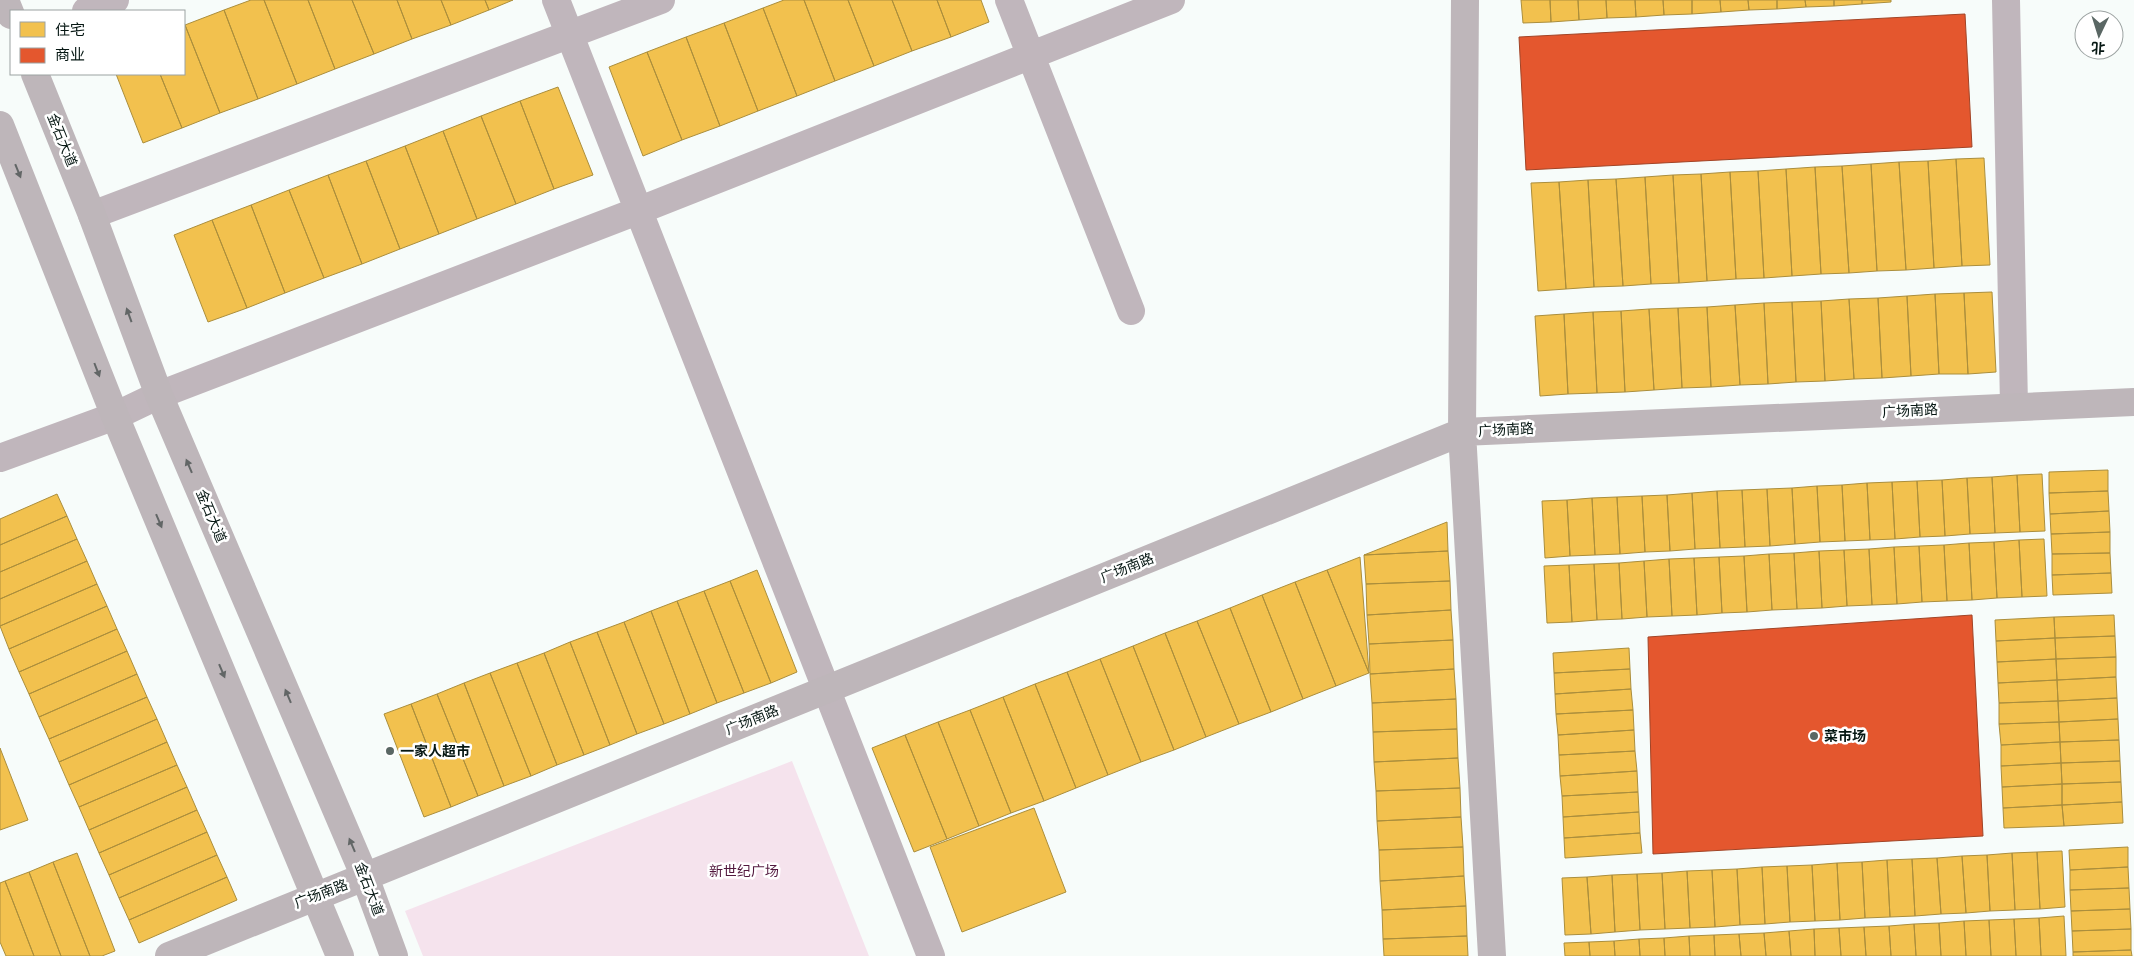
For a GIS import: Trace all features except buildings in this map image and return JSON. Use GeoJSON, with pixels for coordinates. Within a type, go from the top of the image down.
{"type":"FeatureCollection","features":[{"type":"Feature","properties":{"kind":"street"},"geometry":{"type":"LineString","coordinates":[[5,0],[10,12]]}},
{"type":"Feature","properties":{"kind":"street"},"geometry":{"type":"LineString","coordinates":[[89,10],[115,0]]}},
{"type":"Feature","properties":{"kind":"street"},"geometry":{"type":"LineString","coordinates":[[556,0],[932,956]]}},
{"type":"Feature","properties":{"kind":"street"},"geometry":{"type":"LineString","coordinates":[[92,215],[661,0]]}},
{"type":"Feature","properties":{"kind":"street"},"geometry":{"type":"LineString","coordinates":[[1009,0],[1131,311]]}},
{"type":"Feature","properties":{"kind":"street"},"geometry":{"type":"LineString","coordinates":[[0,458],[115,416],[159,395],[640,210],[1171,0]]}},
{"type":"Feature","properties":{"kind":"street"},"geometry":{"type":"LineString","coordinates":[[1464,0],[1462,432],[1492,956]]}},
{"type":"Feature","properties":{"kind":"street"},"geometry":{"type":"LineString","coordinates":[[2006,0],[2014,406]]}},
{"type":"Feature","properties":{"kind":"street","name":"金石大道"},"geometry":{"type":"LineString","coordinates":[[35,75],[92,215],[159,395],[365,877],[394,956]]}},
{"type":"Feature","properties":{"kind":"street"},"geometry":{"type":"LineString","coordinates":[[0,125],[115,416],[340,956]]}},
{"type":"Feature","properties":{"kind":"street","name":"广场南路"},"geometry":{"type":"LineString","coordinates":[[169,956],[1462,432],[2134,402]]}},
{"type":"Feature","properties":{"kind":"green space","name":"新世纪广场"},"geometry":{"type":"Polygon","coordinates":[[[792,761],[869,956],[423,956],[405,911],[792,761]]]}},
{"type":"Feature","properties":{"kind":"place","name":"菜市场"},"geometry":{"type":"Point","coordinates":[1814,736]}},
{"type":"Feature","properties":{"kind":"place","name":"一家人超市"},"geometry":{"type":"Point","coordinates":[390,751]}}]}
